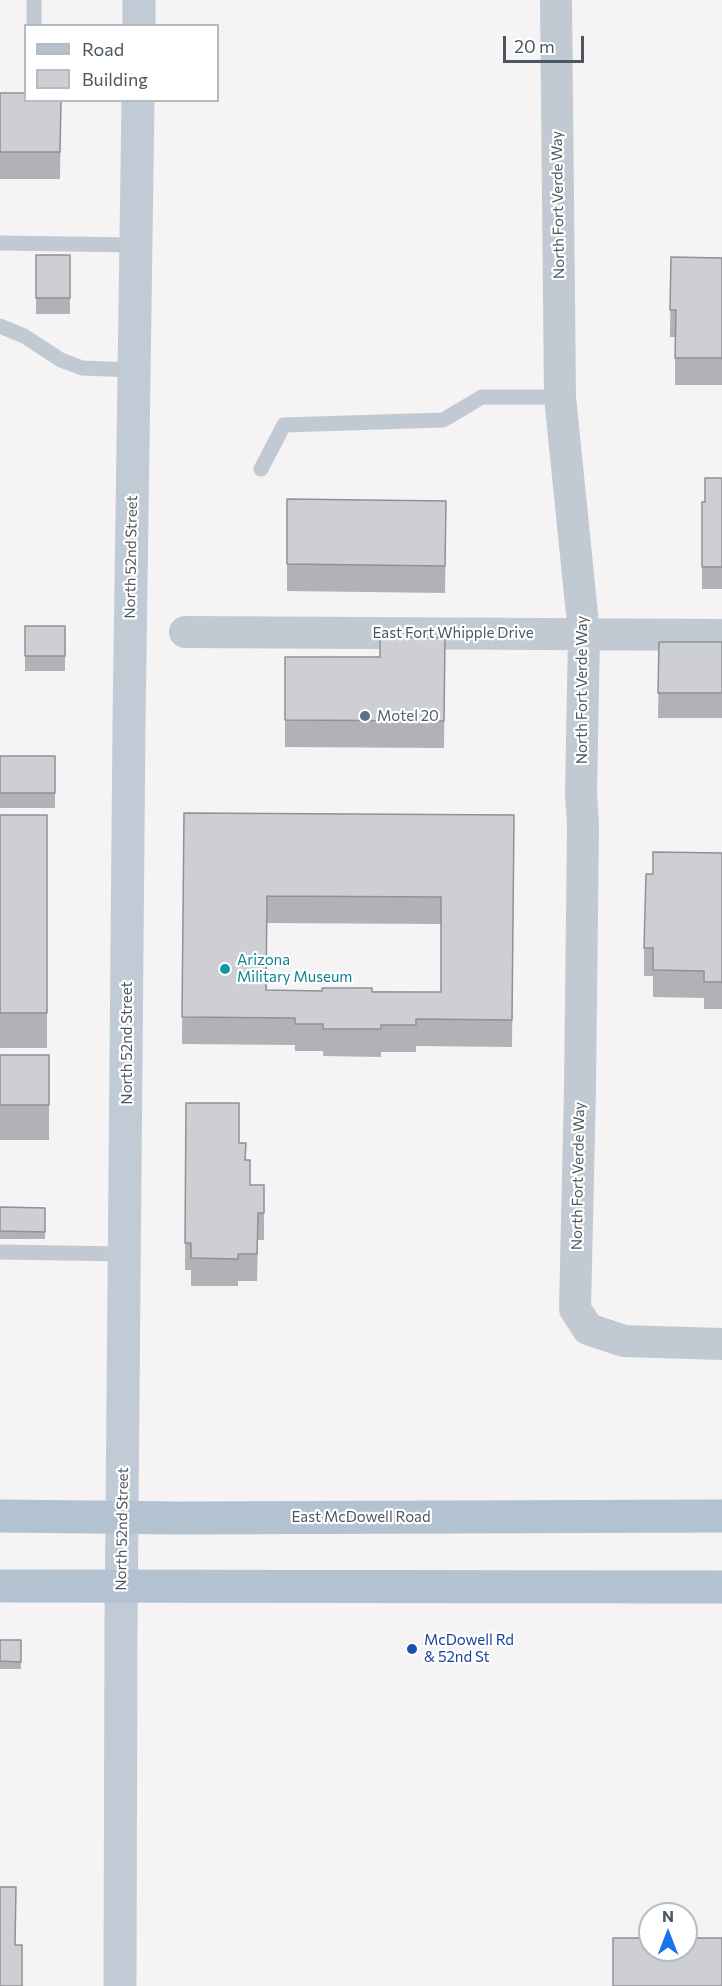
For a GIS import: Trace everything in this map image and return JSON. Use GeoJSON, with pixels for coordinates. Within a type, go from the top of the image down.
{"type":"FeatureCollection","features":[{"type":"Feature","properties":{"kind":"main road"},"geometry":{"type":"LineString","coordinates":[[139,0],[139,24]]}},
{"type":"Feature","properties":{"kind":"main road","name":"North 52nd Street"},"geometry":{"type":"LineString","coordinates":[[120,1986],[129,734],[138,102]]}},
{"type":"Feature","properties":{"kind":"main road","name":"East McDowell Road"},"geometry":{"type":"LineString","coordinates":[[0,1516],[722,1516]]}},
{"type":"Feature","properties":{"kind":"main road"},"geometry":{"type":"LineString","coordinates":[[0,1586],[722,1587]]}},
{"type":"Feature","properties":{"kind":"street","name":"North Fort Verde Way"},"geometry":{"type":"LineString","coordinates":[[556,0],[560,397],[584,634],[580,1088],[575,1309],[588,1329],[624,1341],[722,1344]]}},
{"type":"Feature","properties":{"kind":"street","name":"East Fort Whipple Drive"},"geometry":{"type":"LineString","coordinates":[[184,632],[722,635]]}},
{"type":"Feature","properties":{"kind":"lane"},"geometry":{"type":"LineString","coordinates":[[33,24],[34,0]]}},
{"type":"Feature","properties":{"kind":"lane"},"geometry":{"type":"LineString","coordinates":[[0,243],[136,245]]}},
{"type":"Feature","properties":{"kind":"lane"},"geometry":{"type":"LineString","coordinates":[[0,326],[24,336],[61,360],[82,368],[134,370]]}},
{"type":"Feature","properties":{"kind":"lane"},"geometry":{"type":"LineString","coordinates":[[261,469],[284,425],[443,420],[482,397],[560,397]]}},
{"type":"Feature","properties":{"kind":"lane"},"geometry":{"type":"LineString","coordinates":[[0,1252],[125,1254]]}},
{"type":"Feature","properties":{"kind":"building"},"geometry":{"type":"Polygon","coordinates":[[[0,93],[24,93],[24,102],[61,102],[60,152],[0,152],[0,93]]]}},
{"type":"Feature","properties":{"kind":"building"},"geometry":{"type":"Polygon","coordinates":[[[36,255],[70,255],[70,298],[36,298],[36,255]]]}},
{"type":"Feature","properties":{"kind":"building"},"geometry":{"type":"Polygon","coordinates":[[[671,257],[722,258],[722,358],[675,358],[676,310],[670,310],[671,257]]]}},
{"type":"Feature","properties":{"kind":"building"},"geometry":{"type":"Polygon","coordinates":[[[705,478],[722,478],[722,567],[702,567],[702,502],[705,502],[705,478]]]}},
{"type":"Feature","properties":{"kind":"building"},"geometry":{"type":"Polygon","coordinates":[[[287,499],[446,501],[445,566],[287,564],[287,499]]]}},
{"type":"Feature","properties":{"kind":"building"},"geometry":{"type":"Polygon","coordinates":[[[25,626],[65,626],[65,656],[25,656],[25,626]]]}},
{"type":"Feature","properties":{"kind":"building","name":"Motel 20"},"geometry":{"type":"Polygon","coordinates":[[[380,637],[445,638],[444,721],[285,720],[285,657],[380,657],[380,637]]]}},
{"type":"Feature","properties":{"kind":"building"},"geometry":{"type":"Polygon","coordinates":[[[659,642],[722,642],[722,693],[658,693],[659,642]]]}},
{"type":"Feature","properties":{"kind":"building"},"geometry":{"type":"Polygon","coordinates":[[[0,756],[55,756],[55,793],[0,793],[0,756]]]}},
{"type":"Feature","properties":{"kind":"building","name":"Arizona Military Museum"},"geometry":{"type":"Polygon","coordinates":[[[184,813],[514,815],[512,1020],[416,1019],[416,1025],[381,1025],[381,1029],[323,1029],[323,1024],[295,1024],[295,1018],[182,1017],[184,813]],[[267,896],[266,990],[322,991],[322,988],[372,988],[372,992],[441,992],[441,897],[267,896]]]}},
{"type":"Feature","properties":{"kind":"building"},"geometry":{"type":"Polygon","coordinates":[[[0,815],[47,815],[47,1013],[0,1013],[0,815]]]}},
{"type":"Feature","properties":{"kind":"building"},"geometry":{"type":"Polygon","coordinates":[[[653,852],[722,853],[722,982],[704,982],[704,971],[653,970],[653,948],[644,948],[646,874],[653,874],[653,852]]]}},
{"type":"Feature","properties":{"kind":"building"},"geometry":{"type":"Polygon","coordinates":[[[0,1055],[49,1055],[49,1105],[0,1105],[0,1055]]]}},
{"type":"Feature","properties":{"kind":"building"},"geometry":{"type":"Polygon","coordinates":[[[186,1103],[239,1103],[239,1143],[246,1143],[245,1160],[250,1160],[250,1185],[264,1185],[264,1213],[258,1213],[257,1254],[238,1254],[238,1259],[191,1258],[191,1243],[185,1243],[186,1103]]]}},
{"type":"Feature","properties":{"kind":"building"},"geometry":{"type":"Polygon","coordinates":[[[0,1207],[45,1208],[45,1232],[0,1231],[0,1207]]]}},
{"type":"Feature","properties":{"kind":"building"},"geometry":{"type":"Polygon","coordinates":[[[0,1640],[21,1640],[21,1662],[0,1661],[0,1640]]]}},
{"type":"Feature","properties":{"kind":"building"},"geometry":{"type":"Polygon","coordinates":[[[0,1887],[16,1887],[15,1945],[22,1945],[22,1986],[0,1986],[0,1887]]]}},
{"type":"Feature","properties":{"kind":"building"},"geometry":{"type":"Polygon","coordinates":[[[613,1938],[638,1938],[638,1962],[698,1962],[698,1938],[722,1938],[722,1986],[613,1986],[613,1938]]]}},
{"type":"Feature","properties":{"kind":"place","name":"Motel 20"},"geometry":{"type":"Point","coordinates":[365,716]}},
{"type":"Feature","properties":{"kind":"place","name":"Arizona Military Museum"},"geometry":{"type":"Point","coordinates":[225,969]}},
{"type":"Feature","properties":{"kind":"place","name":"McDowell Rd & 52nd St"},"geometry":{"type":"Point","coordinates":[412,1649]}}]}
